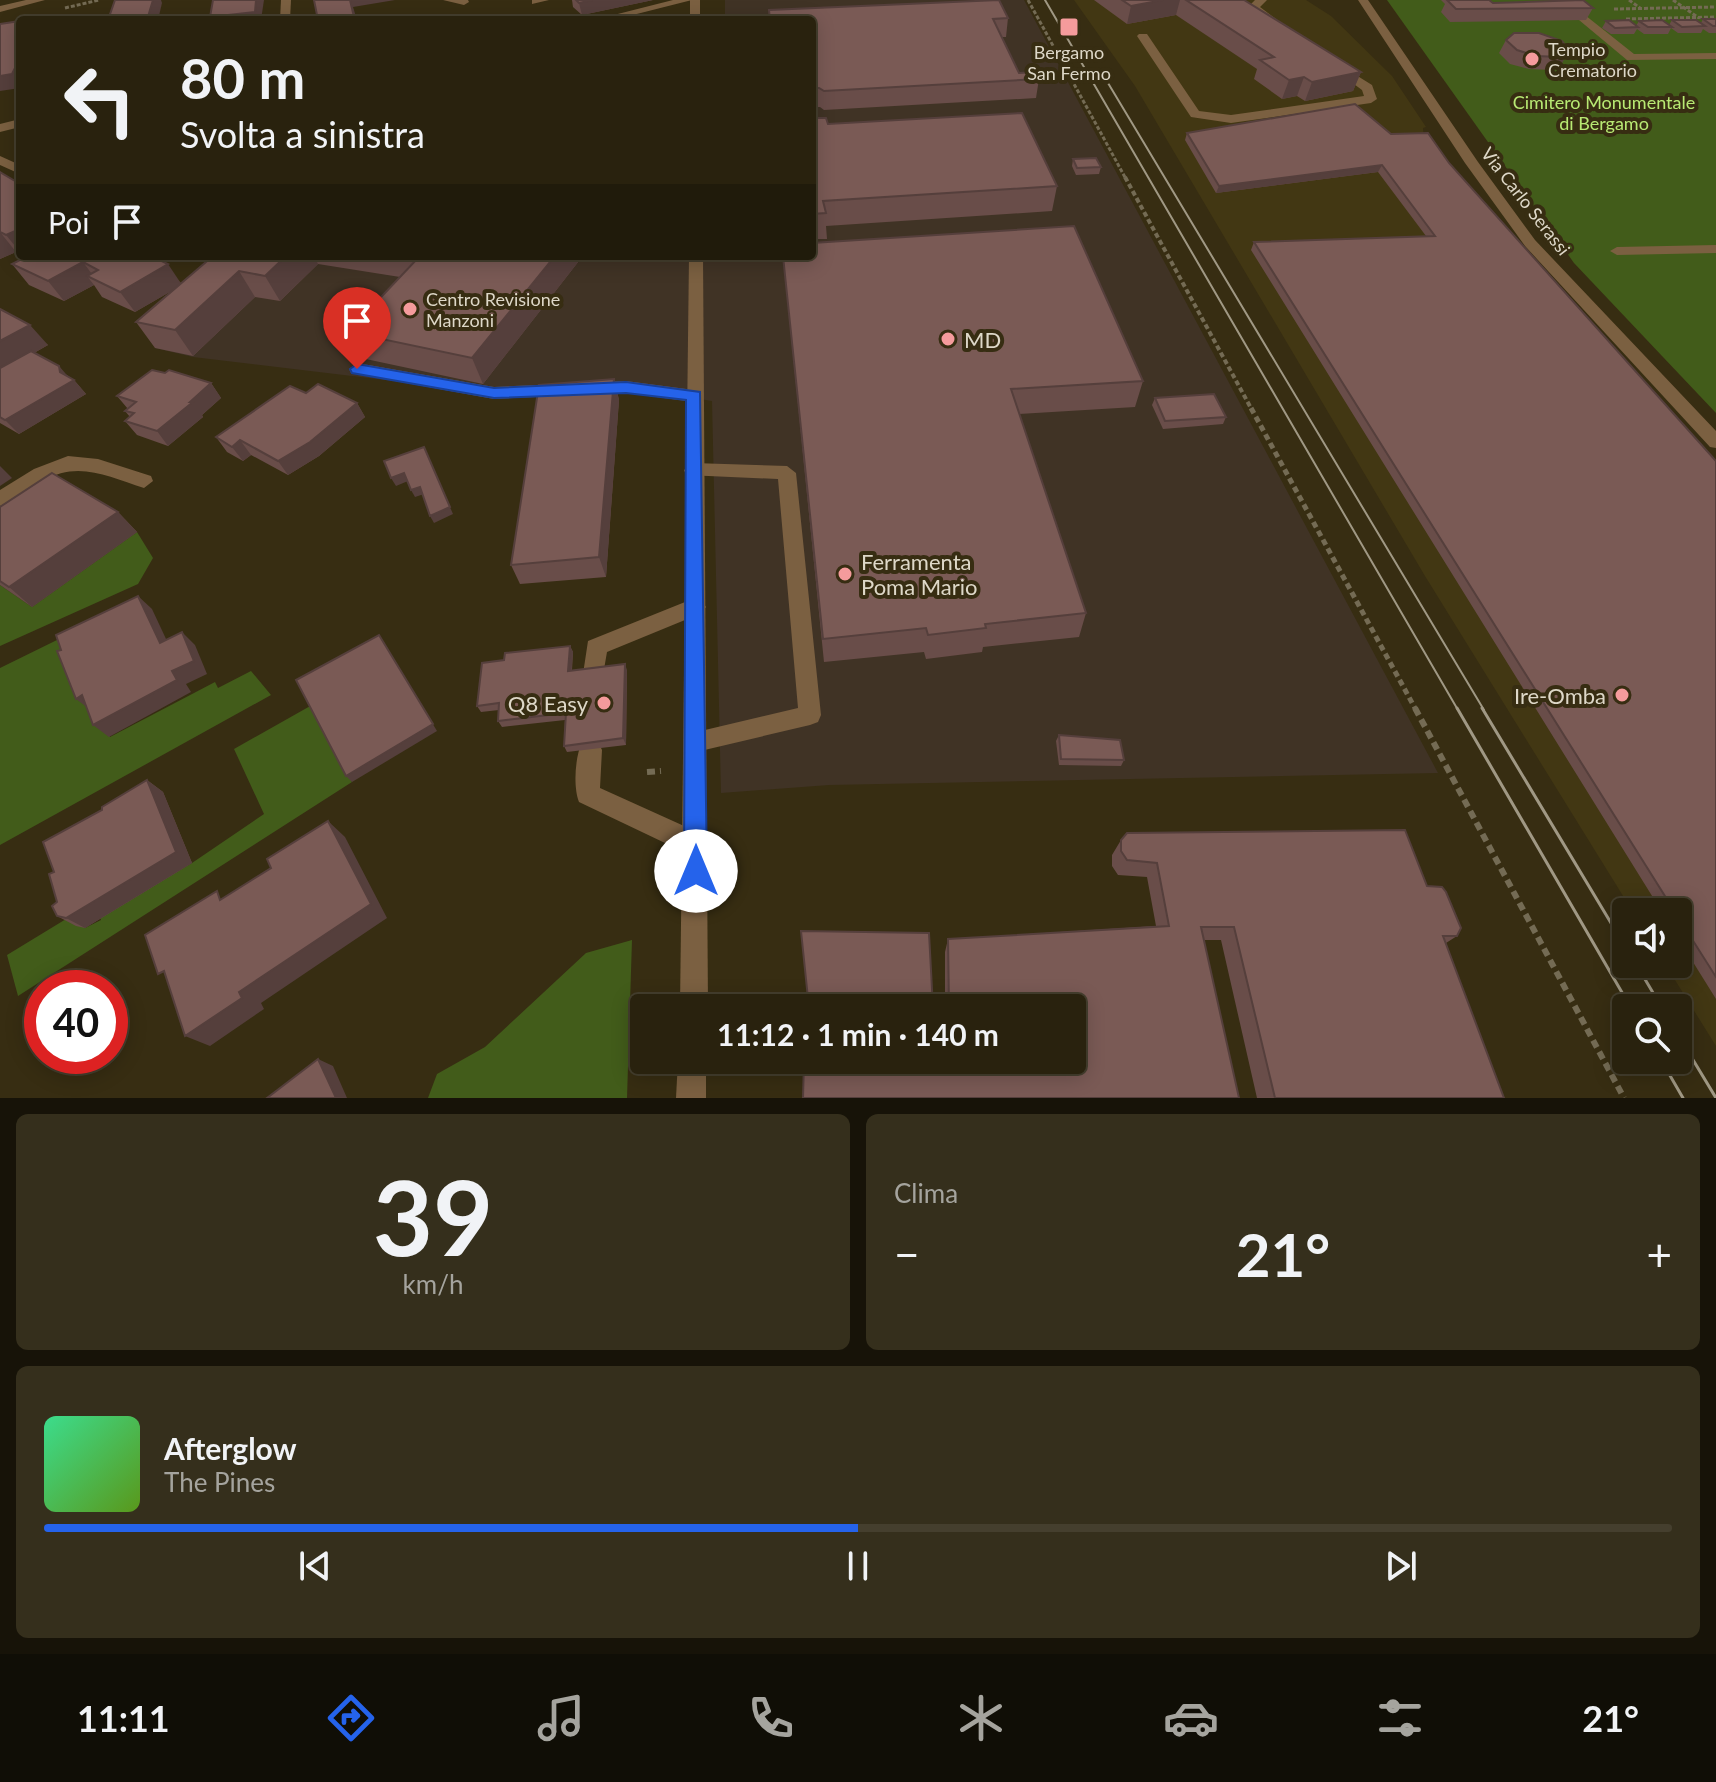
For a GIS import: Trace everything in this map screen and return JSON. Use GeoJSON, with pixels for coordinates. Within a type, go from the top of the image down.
{"type":"FeatureCollection","features":[{"type":"Feature","properties":{"kind":"street"},"geometry":{"type":"LineString","coordinates":[[0,9],[36,0]]}},
{"type":"Feature","properties":{"kind":"street"},"geometry":{"type":"LineString","coordinates":[[448,0],[464,2]]}},
{"type":"Feature","properties":{"kind":"street"},"geometry":{"type":"LineString","coordinates":[[617,16],[687,0]]}},
{"type":"Feature","properties":{"kind":"street"},"geometry":{"type":"LineString","coordinates":[[1262,0],[1253,7],[1278,25]]}},
{"type":"Feature","properties":{"kind":"street","name":"Via Carlo Serassi"},"geometry":{"type":"LineString","coordinates":[[1363,0],[1472,163],[1530,243],[1716,442]]}},
{"type":"Feature","properties":{"kind":"street"},"geometry":{"type":"LineString","coordinates":[[1560,0],[1631,58],[1716,56]]}},
{"type":"Feature","properties":{"kind":"street"},"geometry":{"type":"LineString","coordinates":[[1143,36],[1195,114],[1231,119],[1371,99],[1368,88],[1330,61]]}},
{"type":"Feature","properties":{"kind":"street"},"geometry":{"type":"LineString","coordinates":[[1617,251],[1716,249]]}},
{"type":"Feature","properties":{"kind":"street"},"geometry":{"type":"LineString","coordinates":[[694,994],[696,741],[693,470],[696,260]]}},
{"type":"Feature","properties":{"kind":"street"},"geometry":{"type":"LineString","coordinates":[[357,369],[494,393],[626,387],[694,396]]}},
{"type":"Feature","properties":{"kind":"street"},"geometry":{"type":"LineString","coordinates":[[0,499],[51,466],[71,461],[87,462],[144,481]]}},
{"type":"Feature","properties":{"kind":"street"},"geometry":{"type":"LineString","coordinates":[[693,470],[787,473],[810,715],[696,741]]}},
{"type":"Feature","properties":{"kind":"street"},"geometry":{"type":"LineString","coordinates":[[594,674],[596,647],[695,607]]}},
{"type":"Feature","properties":{"kind":"street"},"geometry":{"type":"LineString","coordinates":[[590,750],[588,794],[695,844]]}},
{"type":"Feature","properties":{"kind":"street"},"geometry":{"type":"LineString","coordinates":[[691,1098],[692,1074]]}},
{"type":"Feature","properties":{"kind":"path"},"geometry":{"type":"LineString","coordinates":[[1028,0],[1450,772],[1624,1098]]}},
{"type":"Feature","properties":{"kind":"path"},"geometry":{"type":"LineString","coordinates":[[1629,0],[1640,8]]}},
{"type":"Feature","properties":{"kind":"path"},"geometry":{"type":"LineString","coordinates":[[1651,0],[1662,8]]}},
{"type":"Feature","properties":{"kind":"path"},"geometry":{"type":"LineString","coordinates":[[1673,0],[1699,18]]}},
{"type":"Feature","properties":{"kind":"path"},"geometry":{"type":"LineString","coordinates":[[1694,0],[1704,7]]}},
{"type":"Feature","properties":{"kind":"path"},"geometry":{"type":"LineString","coordinates":[[1573,10],[1716,7]]}},
{"type":"Feature","properties":{"kind":"path"},"geometry":{"type":"LineString","coordinates":[[1682,18],[1690,23]]}},
{"type":"Feature","properties":{"kind":"path"},"geometry":{"type":"LineString","coordinates":[[1652,19],[1660,24]]}},
{"type":"Feature","properties":{"kind":"path"},"geometry":{"type":"LineString","coordinates":[[1589,23],[1715,19]]}},
{"type":"Feature","properties":{"kind":"path"},"geometry":{"type":"LineString","coordinates":[[1589,23],[1660,24],[1715,19]]}},
{"type":"Feature","properties":{"kind":"shaded area"},"geometry":{"type":"Polygon","coordinates":[[[725,0],[1024,0],[1438,773],[829,785],[721,793],[712,401],[626,387],[494,393],[193,357],[155,348],[252,260],[816,260],[816,16],[725,16],[725,0]]]}},
{"type":"Feature","properties":{"kind":"shaded area","name":"Ire-Omba"},"geometry":{"type":"Polygon","coordinates":[[[1074,0],[1306,0],[1331,16],[1392,76],[1426,127],[1423,128],[1424,141],[1716,477],[1716,1046],[1692,1007],[1692,994],[1684,994],[1674,978],[1692,978],[1692,898],[1624,898],[1425,576],[1135,86],[1074,0]]]}},
{"type":"Feature","properties":{"kind":"green space","name":"Cimitero Monumentale di Bergamo"},"geometry":{"type":"Polygon","coordinates":[[[1387,0],[1716,0],[1716,413],[1574,263],[1387,0]]]}},
{"type":"Feature","properties":{"kind":"green space"},"geometry":{"type":"Polygon","coordinates":[[[137,532],[153,558],[138,584],[0,646],[0,585],[32,607],[137,532]]]}},
{"type":"Feature","properties":{"kind":"green space"},"geometry":{"type":"Polygon","coordinates":[[[57,640],[72,648],[110,737],[215,682],[218,688],[251,671],[271,695],[0,845],[0,668],[57,640]]]}},
{"type":"Feature","properties":{"kind":"green space"},"geometry":{"type":"Polygon","coordinates":[[[312,705],[352,782],[59,970],[24,970],[24,992],[18,996],[7,955],[71,916],[85,928],[101,920],[100,916],[192,863],[264,814],[234,749],[312,705]]]}},
{"type":"Feature","properties":{"kind":"green space"},"geometry":{"type":"Polygon","coordinates":[[[632,940],[627,1098],[428,1098],[437,1074],[485,1047],[586,953],[632,940]]]}},
{"type":"Feature","properties":{"kind":"building"},"geometry":{"type":"Polygon","coordinates":[[[115,0],[153,0],[148,16],[109,16],[115,0]]]}},
{"type":"Feature","properties":{"kind":"building"},"geometry":{"type":"Polygon","coordinates":[[[213,0],[256,0],[255,12],[210,16],[213,0]]]}},
{"type":"Feature","properties":{"kind":"building"},"geometry":{"type":"Polygon","coordinates":[[[314,0],[350,0],[354,16],[317,16],[314,0]]]}},
{"type":"Feature","properties":{"kind":"building"},"geometry":{"type":"Polygon","coordinates":[[[999,0],[1008,18],[993,19],[1019,73],[1036,72],[1039,79],[824,91],[816,88],[816,16],[770,16],[769,10],[999,0]]]}},
{"type":"Feature","properties":{"kind":"building"},"geometry":{"type":"Polygon","coordinates":[[[1122,0],[1163,0],[1131,6],[1122,0]]]}},
{"type":"Feature","properties":{"kind":"building"},"geometry":{"type":"Polygon","coordinates":[[[1186,0],[1244,0],[1361,72],[1312,82],[1304,77],[1289,80],[1260,60],[1274,57],[1186,0]]]}},
{"type":"Feature","properties":{"kind":"building"},"geometry":{"type":"Polygon","coordinates":[[[1447,0],[1489,0],[1493,3],[1583,0],[1593,8],[1456,9],[1447,0]]]}},
{"type":"Feature","properties":{"kind":"building"},"geometry":{"type":"Polygon","coordinates":[[[1703,19],[1716,19],[1716,26],[1713,26],[1703,19]]]}},
{"type":"Feature","properties":{"kind":"building"},"geometry":{"type":"Polygon","coordinates":[[[1629,20],[1638,27],[1615,28],[1606,21],[1629,20]]]}},
{"type":"Feature","properties":{"kind":"building"},"geometry":{"type":"Polygon","coordinates":[[[1662,20],[1672,27],[1648,27],[1639,21],[1662,20]]]}},
{"type":"Feature","properties":{"kind":"building"},"geometry":{"type":"Polygon","coordinates":[[[1672,20],[1696,20],[1705,26],[1682,27],[1672,20]]]}},
{"type":"Feature","properties":{"kind":"building"},"geometry":{"type":"Polygon","coordinates":[[[16,22],[16,66],[12,74],[0,76],[0,24],[16,22]]]}},
{"type":"Feature","properties":{"kind":"building"},"geometry":{"type":"Polygon","coordinates":[[[1514,33],[1539,33],[1562,41],[1569,50],[1560,57],[1536,56],[1517,50],[1506,40],[1514,33]]]}},
{"type":"Feature","properties":{"kind":"building","name":"Ire-Omba"},"geometry":{"type":"Polygon","coordinates":[[[1355,104],[1391,134],[1428,133],[1449,163],[1716,461],[1716,977],[1692,939],[1692,898],[1666,898],[1254,242],[1435,236],[1382,165],[1219,186],[1187,133],[1355,104]]]}},
{"type":"Feature","properties":{"kind":"building"},"geometry":{"type":"Polygon","coordinates":[[[1022,113],[1057,186],[823,201],[826,213],[816,214],[816,118],[826,118],[828,124],[1022,113]]]}},
{"type":"Feature","properties":{"kind":"building"},"geometry":{"type":"Polygon","coordinates":[[[1096,158],[1101,167],[1077,168],[1073,159],[1096,158]]]}},
{"type":"Feature","properties":{"kind":"building"},"geometry":{"type":"Polygon","coordinates":[[[0,172],[16,182],[16,231],[6,235],[0,232],[0,172]]]}},
{"type":"Feature","properties":{"kind":"building"},"geometry":{"type":"Polygon","coordinates":[[[1074,226],[1143,381],[1011,389],[1086,613],[985,624],[986,628],[928,635],[926,628],[823,639],[783,260],[816,260],[816,243],[1074,226]]]}},
{"type":"Feature","properties":{"kind":"building"},"geometry":{"type":"Polygon","coordinates":[[[20,260],[160,260],[168,264],[120,292],[87,276],[98,270],[83,262],[48,281],[12,264],[20,260]]]}},
{"type":"Feature","properties":{"kind":"building"},"geometry":{"type":"Polygon","coordinates":[[[208,260],[282,260],[265,276],[239,271],[175,330],[136,322],[208,260]]]}},
{"type":"Feature","properties":{"kind":"building"},"geometry":{"type":"Polygon","coordinates":[[[416,260],[552,260],[472,358],[348,332],[416,260]]]}},
{"type":"Feature","properties":{"kind":"building"},"geometry":{"type":"Polygon","coordinates":[[[0,309],[30,325],[0,341],[0,309]]]}},
{"type":"Feature","properties":{"kind":"building"},"geometry":{"type":"Polygon","coordinates":[[[31,351],[59,366],[60,372],[74,380],[5,420],[0,417],[0,368],[31,351]]]}},
{"type":"Feature","properties":{"kind":"building"},"geometry":{"type":"Polygon","coordinates":[[[152,370],[165,373],[169,370],[211,383],[157,431],[125,421],[134,413],[125,411],[136,402],[117,396],[152,370]]]}},
{"type":"Feature","properties":{"kind":"building"},"geometry":{"type":"Polygon","coordinates":[[[614,379],[599,557],[511,565],[539,385],[614,379]]]}},
{"type":"Feature","properties":{"kind":"building"},"geometry":{"type":"Polygon","coordinates":[[[318,384],[357,403],[310,442],[278,461],[240,440],[232,447],[216,437],[290,386],[306,393],[318,384]]]}},
{"type":"Feature","properties":{"kind":"building"},"geometry":{"type":"Polygon","coordinates":[[[1214,394],[1226,417],[1165,421],[1155,398],[1214,394]]]}},
{"type":"Feature","properties":{"kind":"building"},"geometry":{"type":"Polygon","coordinates":[[[424,447],[450,507],[430,516],[420,487],[411,490],[404,473],[391,478],[384,461],[424,447]]]}},
{"type":"Feature","properties":{"kind":"building"},"geometry":{"type":"Polygon","coordinates":[[[52,473],[118,512],[9,587],[0,581],[0,507],[52,473]]]}},
{"type":"Feature","properties":{"kind":"building"},"geometry":{"type":"Polygon","coordinates":[[[138,596],[160,643],[182,632],[194,661],[172,671],[177,680],[93,725],[82,695],[76,699],[57,651],[61,650],[56,635],[138,596]]]}},
{"type":"Feature","properties":{"kind":"building"},"geometry":{"type":"Polygon","coordinates":[[[379,635],[433,724],[346,776],[296,680],[379,635]]]}},
{"type":"Feature","properties":{"kind":"building"},"geometry":{"type":"Polygon","coordinates":[[[570,646],[568,671],[625,664],[623,738],[564,746],[566,713],[498,721],[499,703],[477,706],[482,663],[504,660],[505,653],[570,646]]]}},
{"type":"Feature","properties":{"kind":"building"},"geometry":{"type":"Polygon","coordinates":[[[1059,735],[1120,740],[1124,760],[1061,759],[1059,735]]]}},
{"type":"Feature","properties":{"kind":"building"},"geometry":{"type":"Polygon","coordinates":[[[147,780],[176,852],[66,918],[57,916],[52,906],[57,902],[49,874],[54,872],[43,842],[102,810],[102,807],[147,780]]]}},
{"type":"Feature","properties":{"kind":"building"},"geometry":{"type":"Polygon","coordinates":[[[328,821],[371,904],[239,992],[242,998],[185,1036],[164,971],[158,974],[145,935],[217,891],[220,900],[271,868],[267,859],[328,821]]]}},
{"type":"Feature","properties":{"kind":"building"},"geometry":{"type":"Polygon","coordinates":[[[1405,830],[1427,886],[1442,887],[1461,928],[1457,936],[1443,936],[1504,1098],[1275,1098],[1234,927],[1201,927],[1239,1098],[803,1098],[804,1074],[1086,1074],[1086,994],[949,994],[948,939],[1169,926],[1157,863],[1127,860],[1121,851],[1121,840],[1127,833],[1405,830]]]}},
{"type":"Feature","properties":{"kind":"building"},"geometry":{"type":"Polygon","coordinates":[[[801,931],[929,933],[932,994],[808,994],[801,931]]]}},
{"type":"Feature","properties":{"kind":"building"},"geometry":{"type":"Polygon","coordinates":[[[318,1059],[336,1098],[267,1098],[318,1059]]]}},
{"type":"Feature","properties":{"kind":"tram line"},"geometry":{"type":"LineString","coordinates":[[1045,0],[1458,710]]}},
{"type":"Feature","properties":{"kind":"tram line"},"geometry":{"type":"LineString","coordinates":[[1102,73],[1484,710]]}},
{"type":"Feature","properties":{"kind":"tram line"},"geometry":{"type":"LineString","coordinates":[[1457,708],[1623,994]]}},
{"type":"Feature","properties":{"kind":"tram line"},"geometry":{"type":"LineString","coordinates":[[1482,708],[1612,925]]}},
{"type":"Feature","properties":{"kind":"tram line"},"geometry":{"type":"LineString","coordinates":[[1644,978],[1654,994]]}},
{"type":"Feature","properties":{"kind":"tram line"},"geometry":{"type":"LineString","coordinates":[[1692,1058],[1716,1098]]}},
{"type":"Feature","properties":{"kind":"tram line"},"geometry":{"type":"LineString","coordinates":[[1669,1074],[1683,1098]]}},
{"type":"Feature","properties":{"kind":"place","name":"Bergamo San Fermo"},"geometry":{"type":"Point","coordinates":[1069,27]}},
{"type":"Feature","properties":{"kind":"place","name":"Tempio Crematorio"},"geometry":{"type":"Point","coordinates":[1532,59]}},
{"type":"Feature","properties":{"kind":"place","name":"Centro Revisione Manzoni"},"geometry":{"type":"Point","coordinates":[410,309]}},
{"type":"Feature","properties":{"kind":"place","name":"MD"},"geometry":{"type":"Point","coordinates":[948,339]}},
{"type":"Feature","properties":{"kind":"place","name":"Ferramenta Poma Mario"},"geometry":{"type":"Point","coordinates":[845,574]}},
{"type":"Feature","properties":{"kind":"place","name":"Ire-Omba"},"geometry":{"type":"Point","coordinates":[1622,695]}},
{"type":"Feature","properties":{"kind":"place","name":"Q8 Easy"},"geometry":{"type":"Point","coordinates":[604,703]}},
{"type":"Feature","properties":{"kind":"route"},"geometry":{"type":"LineString","coordinates":[[357,369],[494,393],[626,387],[694,396],[696,871]]}}]}
